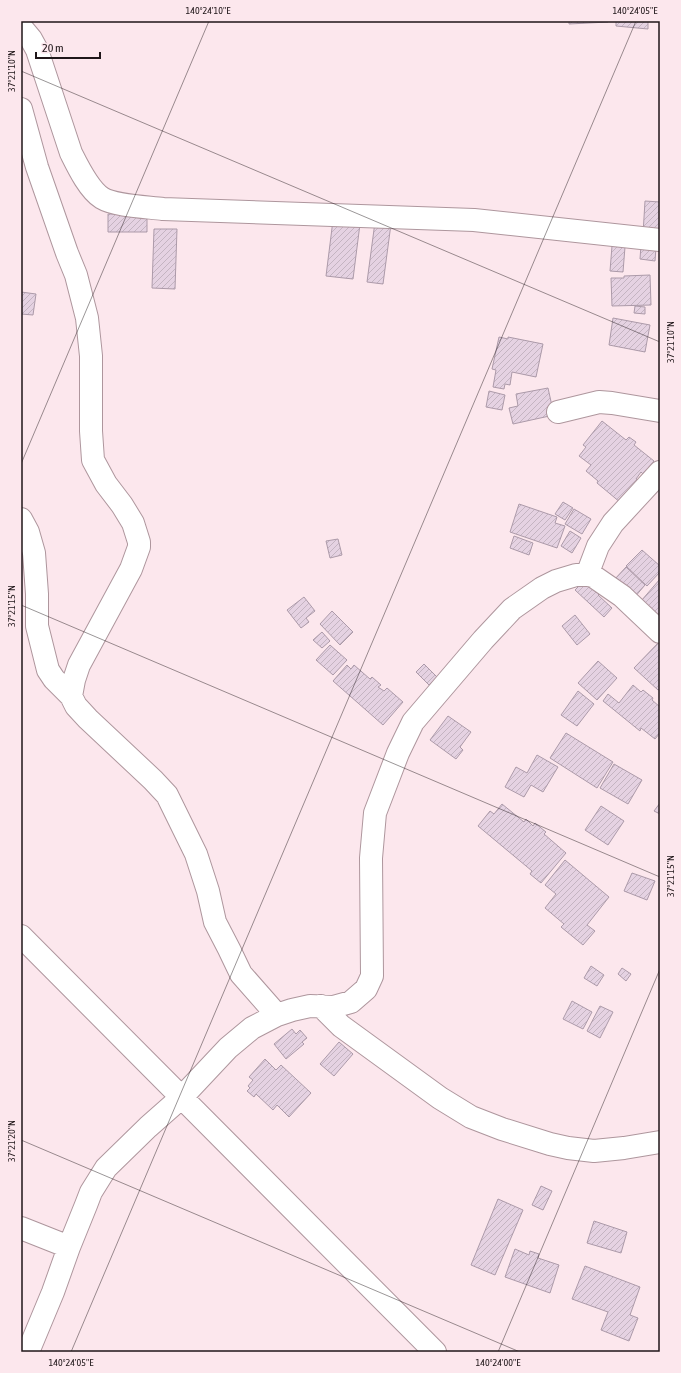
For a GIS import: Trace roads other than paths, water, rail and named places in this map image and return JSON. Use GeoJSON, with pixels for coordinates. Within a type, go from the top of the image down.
{"type":"FeatureCollection","features":[{"type":"Feature","properties":{"kind":"street"},"geometry":{"type":"LineString","coordinates":[[21,27],[37,50],[71,153],[96,193],[103,199],[128,205],[163,209],[474,220],[660,240]]}},
{"type":"Feature","properties":{"kind":"street"},"geometry":{"type":"LineString","coordinates":[[22,117],[37,167],[76,275],[86,318],[91,356],[91,431],[93,460],[106,484],[122,505],[133,524],[139,542],[138,552],[131,569],[79,665],[71,696]]}},
{"type":"Feature","properties":{"kind":"street"},"geometry":{"type":"LineString","coordinates":[[558,412],[599,402],[660,411]]}},
{"type":"Feature","properties":{"kind":"street"},"geometry":{"type":"LineString","coordinates":[[587,575],[598,546],[612,523],[660,472]]}},
{"type":"Feature","properties":{"kind":"street"},"geometry":{"type":"LineString","coordinates":[[21,518],[28,532],[34,553],[37,594],[37,626],[48,670],[54,679],[71,696],[76,706],[93,724],[167,795],[196,854],[208,891],[215,922],[241,974],[277,1015]]}},
{"type":"Feature","properties":{"kind":"street"},"geometry":{"type":"LineString","coordinates":[[28,1352],[53,1292],[91,1192],[106,1168],[164,1112],[182,1097],[228,1048],[252,1028],[277,1015],[310,1006],[334,1006],[351,1002],[366,989],[372,976],[372,858],[375,813],[398,753],[412,722],[483,640],[512,609],[542,588],[556,581],[576,575],[593,576],[604,583],[622,596],[660,632]]}},
{"type":"Feature","properties":{"kind":"street"},"geometry":{"type":"LineString","coordinates":[[21,936],[435,1352]]}},
{"type":"Feature","properties":{"kind":"street"},"geometry":{"type":"LineString","coordinates":[[321,1006],[347,1030],[440,1098],[471,1117],[496,1127],[568,1148],[594,1151],[660,1142]]}},
{"type":"Feature","properties":{"kind":"street"},"geometry":{"type":"LineString","coordinates":[[21,1228],[69,1247]]}}]}
